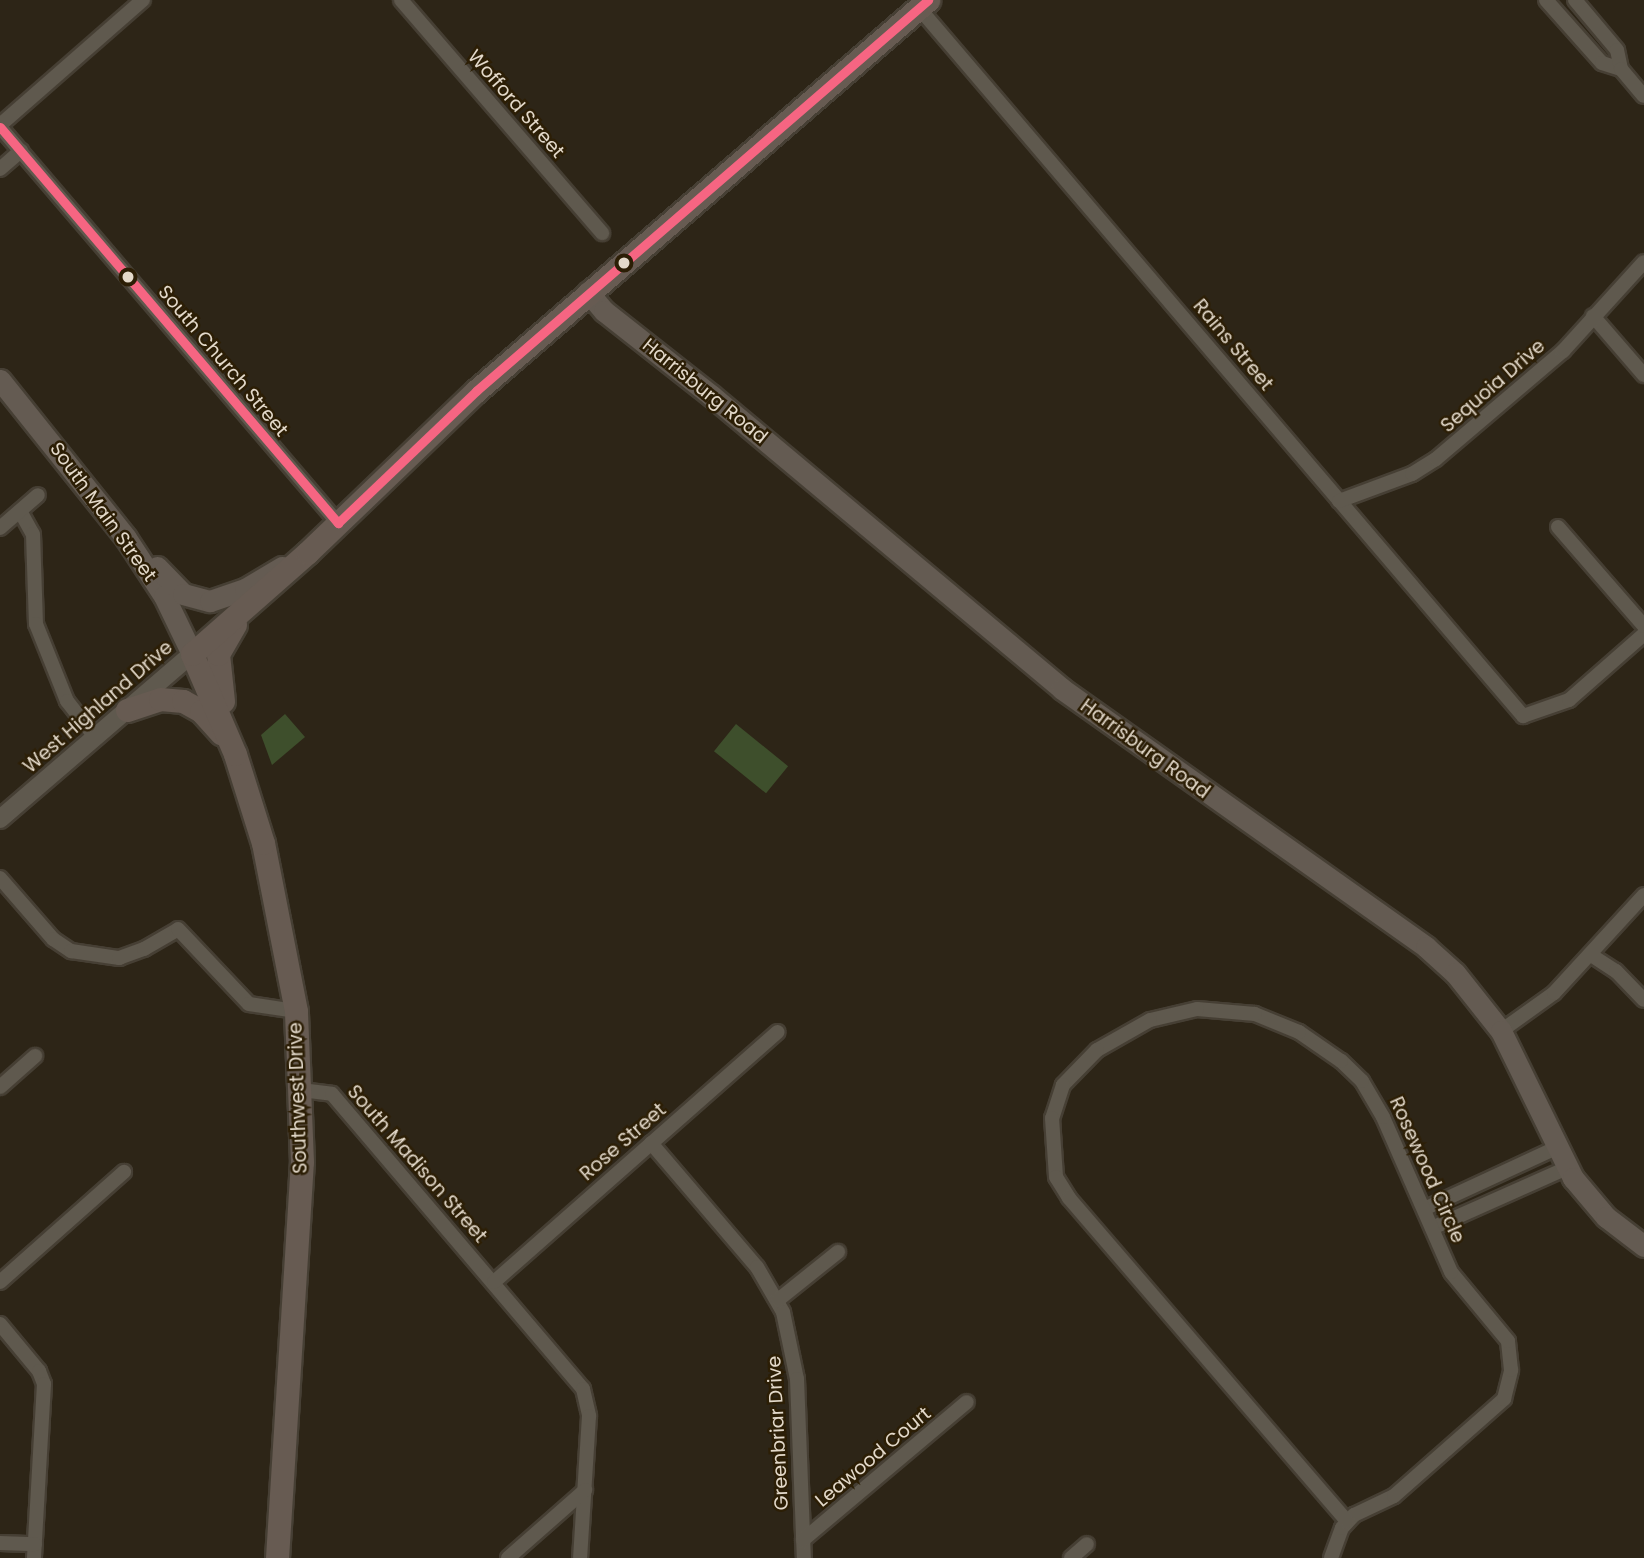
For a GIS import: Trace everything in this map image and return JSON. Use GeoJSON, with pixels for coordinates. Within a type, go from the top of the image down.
{"type":"FeatureCollection","features":[{"type":"Feature","properties":{"kind":"main road"},"geometry":{"type":"LineString","coordinates":[[192,654],[308,552],[476,391],[920,3]]}},
{"type":"Feature","properties":{"kind":"main road","name":"Harrisburg Road"},"geometry":{"type":"LineString","coordinates":[[588,292],[604,311],[712,396],[1062,689],[1426,947],[1455,973],[1501,1031],[1567,1168],[1606,1217],[1644,1247]]}},
{"type":"Feature","properties":{"kind":"main road","name":"South Main Street"},"geometry":{"type":"LineString","coordinates":[[0,380],[81,476],[164,596],[192,654]]}},
{"type":"Feature","properties":{"kind":"main road"},"geometry":{"type":"LineString","coordinates":[[81,476],[169,581],[195,600],[232,595],[308,552]]}},
{"type":"Feature","properties":{"kind":"main road"},"geometry":{"type":"LineString","coordinates":[[229,742],[218,654],[248,604]]}},
{"type":"Feature","properties":{"kind":"main road","name":"Southwest Drive"},"geometry":{"type":"LineString","coordinates":[[192,654],[229,742],[262,843],[296,1011],[302,1162],[277,1558]]}},
{"type":"Feature","properties":{"kind":"main road"},"geometry":{"type":"LineString","coordinates":[[127,710],[160,699],[183,701],[201,711],[229,742]]}},
{"type":"Feature","properties":{"kind":"street"},"geometry":{"type":"LineString","coordinates":[[0,126],[142,0]]}},
{"type":"Feature","properties":{"kind":"street","name":"Wofford Street"},"geometry":{"type":"LineString","coordinates":[[401,0],[602,233]]}},
{"type":"Feature","properties":{"kind":"street"},"geometry":{"type":"LineString","coordinates":[[1546,0],[1602,63],[1621,69]]}},
{"type":"Feature","properties":{"kind":"street"},"geometry":{"type":"LineString","coordinates":[[1575,0],[1617,50],[1621,69],[1644,96]]}},
{"type":"Feature","properties":{"kind":"street","name":"Rains Street"},"geometry":{"type":"LineString","coordinates":[[920,3],[1523,716],[1569,700],[1644,634]]}},
{"type":"Feature","properties":{"kind":"street"},"geometry":{"type":"LineString","coordinates":[[1578,35],[1594,22]]}},
{"type":"Feature","properties":{"kind":"street","name":"South Church Street"},"geometry":{"type":"LineString","coordinates":[[0,126],[338,523]]}},
{"type":"Feature","properties":{"kind":"street"},"geometry":{"type":"LineString","coordinates":[[0,169],[21,151]]}},
{"type":"Feature","properties":{"kind":"street","name":"Sequoia Drive"},"geometry":{"type":"LineString","coordinates":[[1339,501],[1412,474],[1436,459],[1563,351],[1644,262]]}},
{"type":"Feature","properties":{"kind":"street"},"geometry":{"type":"LineString","coordinates":[[1593,316],[1644,375]]}},
{"type":"Feature","properties":{"kind":"street"},"geometry":{"type":"LineString","coordinates":[[0,528],[38,495]]}},
{"type":"Feature","properties":{"kind":"street"},"geometry":{"type":"LineString","coordinates":[[20,511],[33,534],[36,624],[67,701],[95,737]]}},
{"type":"Feature","properties":{"kind":"street"},"geometry":{"type":"LineString","coordinates":[[1558,527],[1644,626]]}},
{"type":"Feature","properties":{"kind":"street","name":"West Highland Drive"},"geometry":{"type":"LineString","coordinates":[[0,819],[192,654]]}},
{"type":"Feature","properties":{"kind":"street"},"geometry":{"type":"LineString","coordinates":[[0,878],[53,939],[71,951],[119,958],[144,949],[178,929],[248,1004],[296,1011]]}},
{"type":"Feature","properties":{"kind":"street"},"geometry":{"type":"LineString","coordinates":[[1501,1031],[1554,993],[1644,895]]}},
{"type":"Feature","properties":{"kind":"street"},"geometry":{"type":"LineString","coordinates":[[1591,954],[1616,971],[1644,1000]]}},
{"type":"Feature","properties":{"kind":"street","name":"Rosewood Circle"},"geometry":{"type":"LineString","coordinates":[[1197,1009],[1255,1014],[1318,1043],[1362,1082],[1384,1117],[1424,1209],[1451,1272],[1508,1341],[1508,1392],[1394,1496],[1347,1521],[1069,1198],[1053,1165],[1055,1104],[1063,1085],[1097,1050],[1150,1020],[1197,1009]]}},
{"type":"Feature","properties":{"kind":"street","name":"Rose Street"},"geometry":{"type":"LineString","coordinates":[[494,1282],[778,1032]]}},
{"type":"Feature","properties":{"kind":"street"},"geometry":{"type":"LineString","coordinates":[[0,1087],[35,1056]]}},
{"type":"Feature","properties":{"kind":"street","name":"South Madison Street"},"geometry":{"type":"LineString","coordinates":[[301,1090],[332,1094],[494,1282],[585,1393],[589,1416],[580,1558]]}},
{"type":"Feature","properties":{"kind":"street","name":"Greenbriar Drive"},"geometry":{"type":"LineString","coordinates":[[651,1143],[757,1267],[778,1300],[796,1364],[804,1558]]}},
{"type":"Feature","properties":{"kind":"street"},"geometry":{"type":"LineString","coordinates":[[1424,1209],[1556,1148]]}},
{"type":"Feature","properties":{"kind":"street"},"geometry":{"type":"LineString","coordinates":[[1432,1228],[1567,1168]]}},
{"type":"Feature","properties":{"kind":"street"},"geometry":{"type":"LineString","coordinates":[[0,1282],[124,1172]]}},
{"type":"Feature","properties":{"kind":"street"},"geometry":{"type":"LineString","coordinates":[[778,1300],[838,1252]]}},
{"type":"Feature","properties":{"kind":"street"},"geometry":{"type":"LineString","coordinates":[[0,1324],[43,1378],[34,1551],[0,1543]]}},
{"type":"Feature","properties":{"kind":"street","name":"Leawood Court"},"geometry":{"type":"LineString","coordinates":[[803,1541],[967,1402]]}},
{"type":"Feature","properties":{"kind":"street"},"geometry":{"type":"LineString","coordinates":[[508,1558],[585,1490]]}},
{"type":"Feature","properties":{"kind":"street"},"geometry":{"type":"LineString","coordinates":[[1331,1558],[1347,1521]]}},
{"type":"Feature","properties":{"kind":"street"},"geometry":{"type":"LineString","coordinates":[[1071,1558],[1087,1544]]}},
{"type":"Feature","properties":{"kind":"green space"},"geometry":{"type":"Polygon","coordinates":[[[285,714],[305,737],[272,765],[261,735],[285,714]]]}},
{"type":"Feature","properties":{"kind":"green space"},"geometry":{"type":"Polygon","coordinates":[[[736,724],[788,766],[766,793],[714,751],[736,724]]]}},
{"type":"Feature","properties":{"kind":"transit line"},"geometry":{"type":"LineString","coordinates":[[0,127],[338,523],[476,391],[928,0]]}}]}
